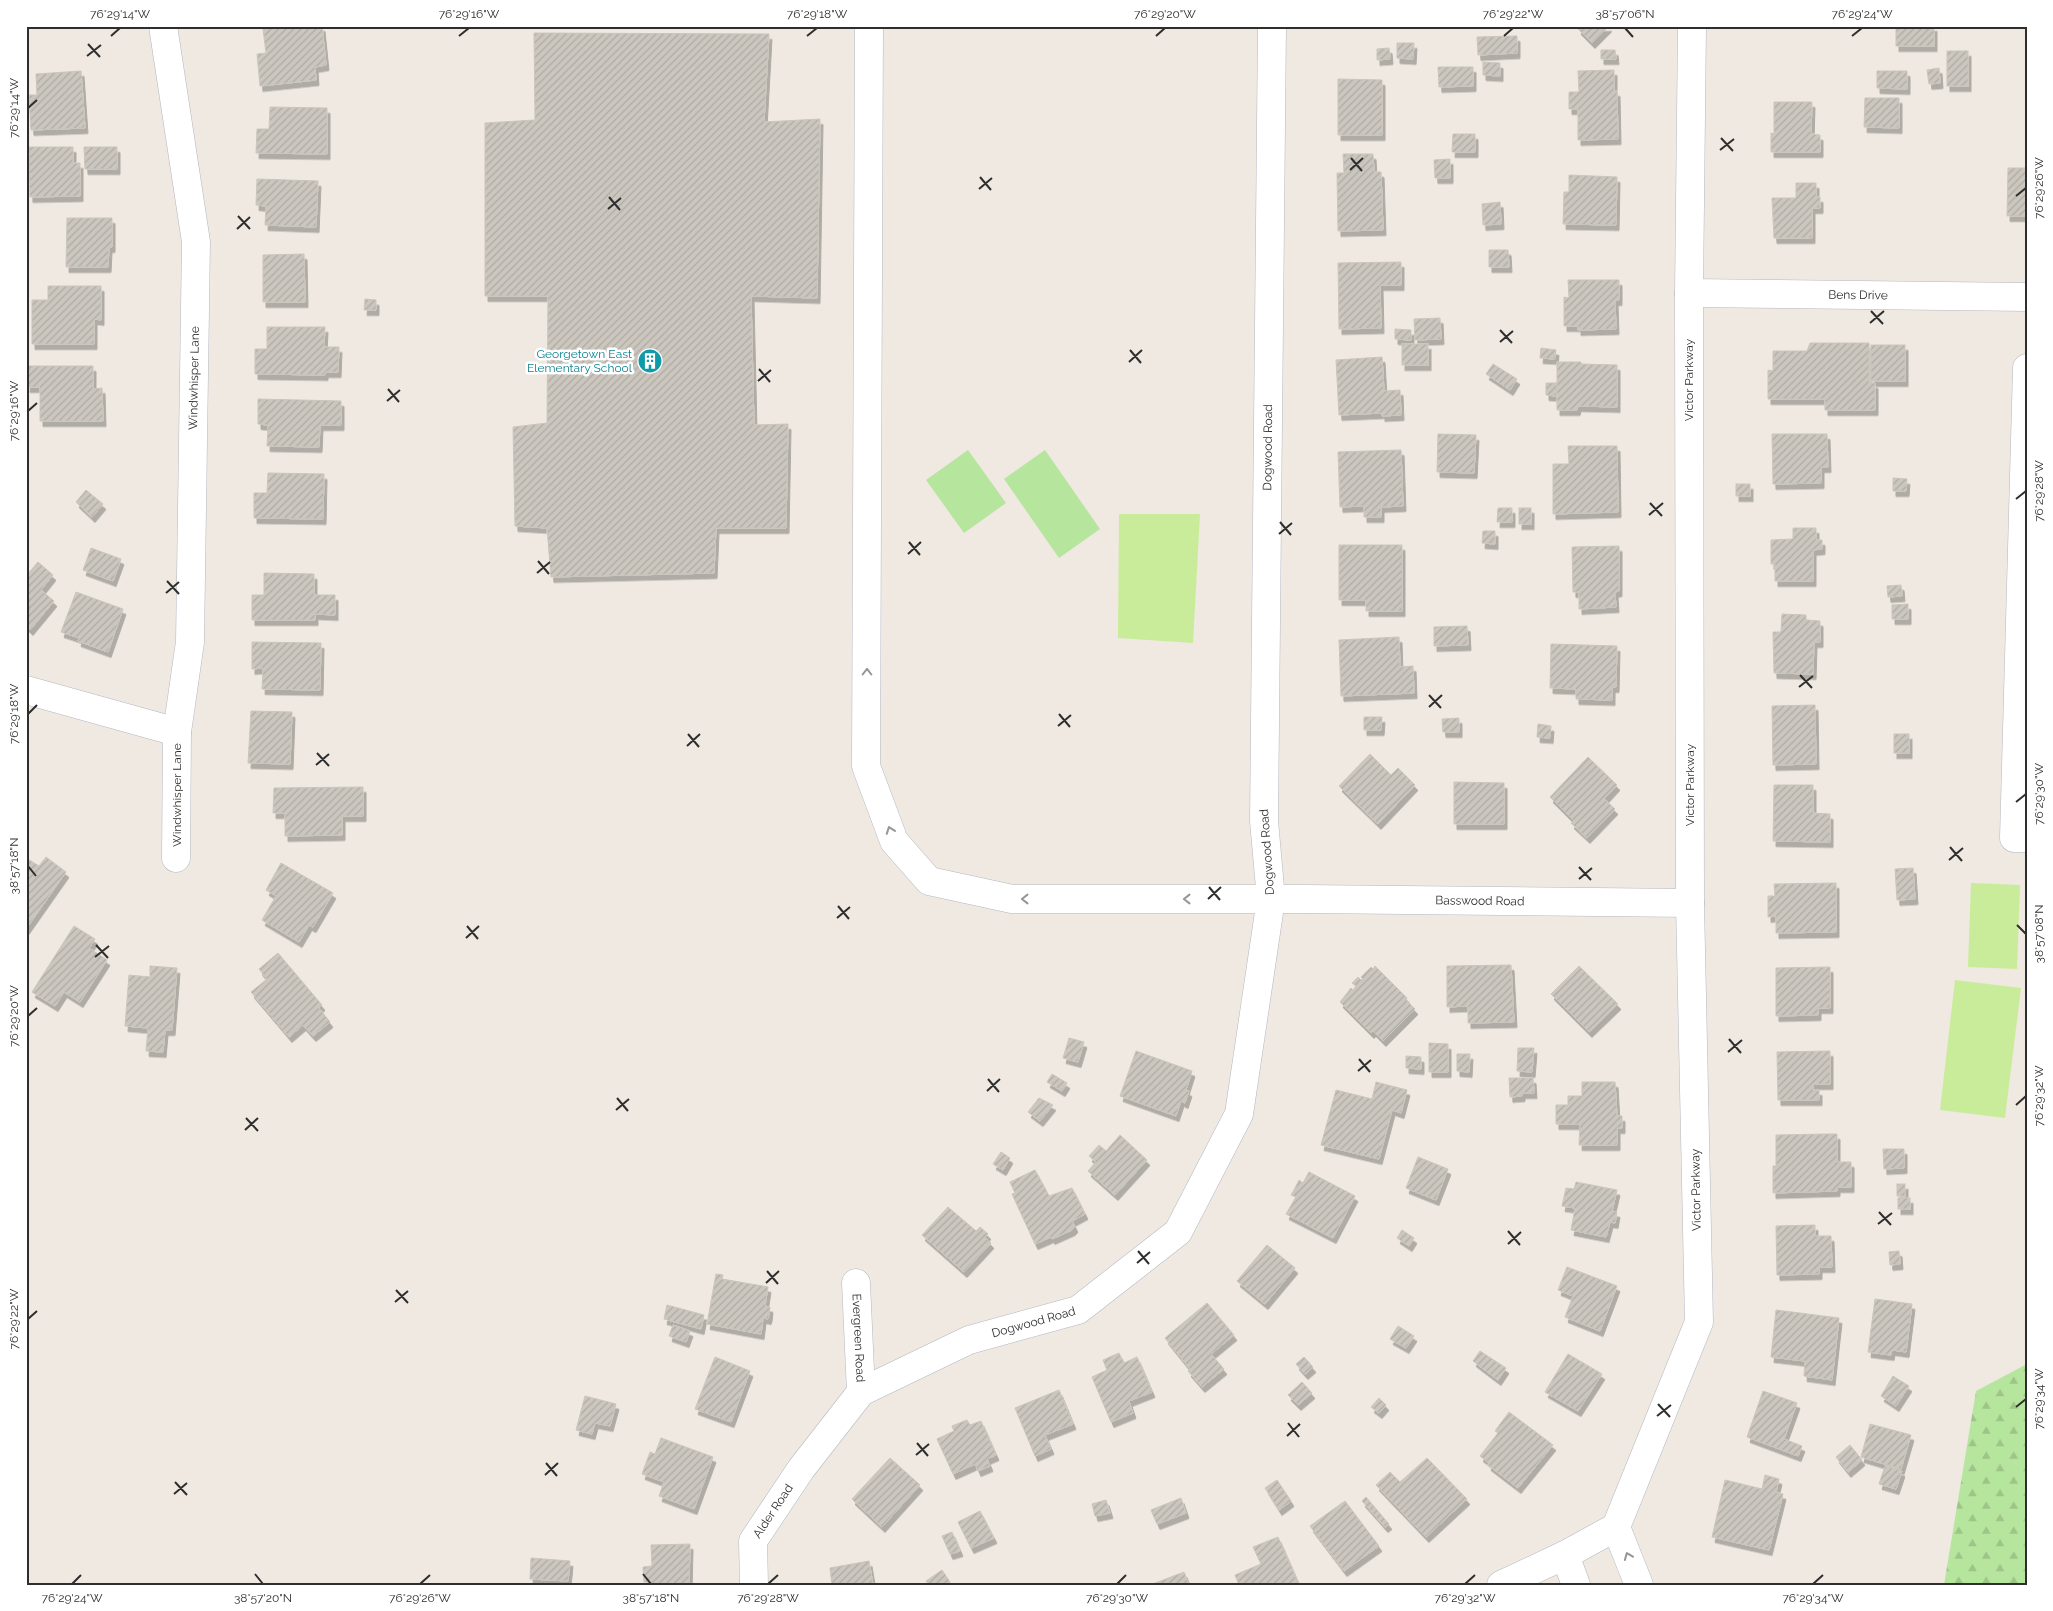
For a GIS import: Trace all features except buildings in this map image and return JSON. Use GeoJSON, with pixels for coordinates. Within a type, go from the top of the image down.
{"type":"FeatureCollection","features":[{"type":"Feature","properties":{"kind":"street","name":"Windwhisper Lane"},"geometry":{"type":"LineString","coordinates":[[163,26],[196,242],[190,642],[178,732],[176,858]]}},
{"type":"Feature","properties":{"kind":"street","name":"Basswood Road"},"geometry":{"type":"LineString","coordinates":[[869,26],[866,766],[894,841],[929,881],[1012,899],[1271,899],[1690,904]]}},
{"type":"Feature","properties":{"kind":"street","name":"Dogwood Road"},"geometry":{"type":"LineString","coordinates":[[801,1470],[861,1392],[969,1340],[1078,1310],[1178,1232],[1239,1114],[1271,899],[1264,821],[1272,26]]}},
{"type":"Feature","properties":{"kind":"street","name":"Victor Parkway"},"geometry":{"type":"LineString","coordinates":[[1616,1527],[1699,1322],[1690,904],[1689,293],[1692,26]]}},
{"type":"Feature","properties":{"kind":"street","name":"Bens Drive"},"geometry":{"type":"LineString","coordinates":[[1689,293],[2027,297]]}},
{"type":"Feature","properties":{"kind":"street"},"geometry":{"type":"LineString","coordinates":[[2027,368],[2014,838],[2027,838]]}},
{"type":"Feature","properties":{"kind":"street","name":"Windwhisper Lane"},"geometry":{"type":"LineString","coordinates":[[26,690],[178,732]]}},
{"type":"Feature","properties":{"kind":"street","name":"Evergreen Road"},"geometry":{"type":"LineString","coordinates":[[856,1283],[861,1392]]}},
{"type":"Feature","properties":{"kind":"street","name":"Alder Road"},"geometry":{"type":"LineString","coordinates":[[754,1585],[753,1541],[801,1470]]}},
{"type":"Feature","properties":{"kind":"street"},"geometry":{"type":"LineString","coordinates":[[1501,1585],[1565,1555],[1616,1527],[1639,1585]]}},
{"type":"Feature","properties":{"kind":"street"},"geometry":{"type":"LineString","coordinates":[[1565,1555],[1576,1585]]}},
{"type":"Feature","properties":{"kind":"green space"},"geometry":{"type":"Polygon","coordinates":[[[968,450],[1006,503],[964,533],[926,480],[968,450]]]}},
{"type":"Feature","properties":{"kind":"green space"},"geometry":{"type":"Polygon","coordinates":[[[1045,450],[1100,529],[1059,558],[1004,479],[1045,450]]]}},
{"type":"Feature","properties":{"kind":"green space"},"geometry":{"type":"Polygon","coordinates":[[[1119,514],[1200,514],[1193,643],[1118,638],[1119,514]]]}},
{"type":"Feature","properties":{"kind":"green space"},"geometry":{"type":"Polygon","coordinates":[[[1971,883],[2020,885],[2017,969],[1968,967],[1971,883]]]}},
{"type":"Feature","properties":{"kind":"green space"},"geometry":{"type":"Polygon","coordinates":[[[1955,980],[2021,988],[2005,1118],[1940,1110],[1955,980]]]}},
{"type":"Feature","properties":{"kind":"green space"},"geometry":{"type":"Polygon","coordinates":[[[2027,1364],[2027,1585],[1944,1585],[1976,1391],[2027,1364]]]}},
{"type":"Feature","properties":{"kind":"place","name":"Georgetown East Elementary School"},"geometry":{"type":"Point","coordinates":[650,361]}}]}
